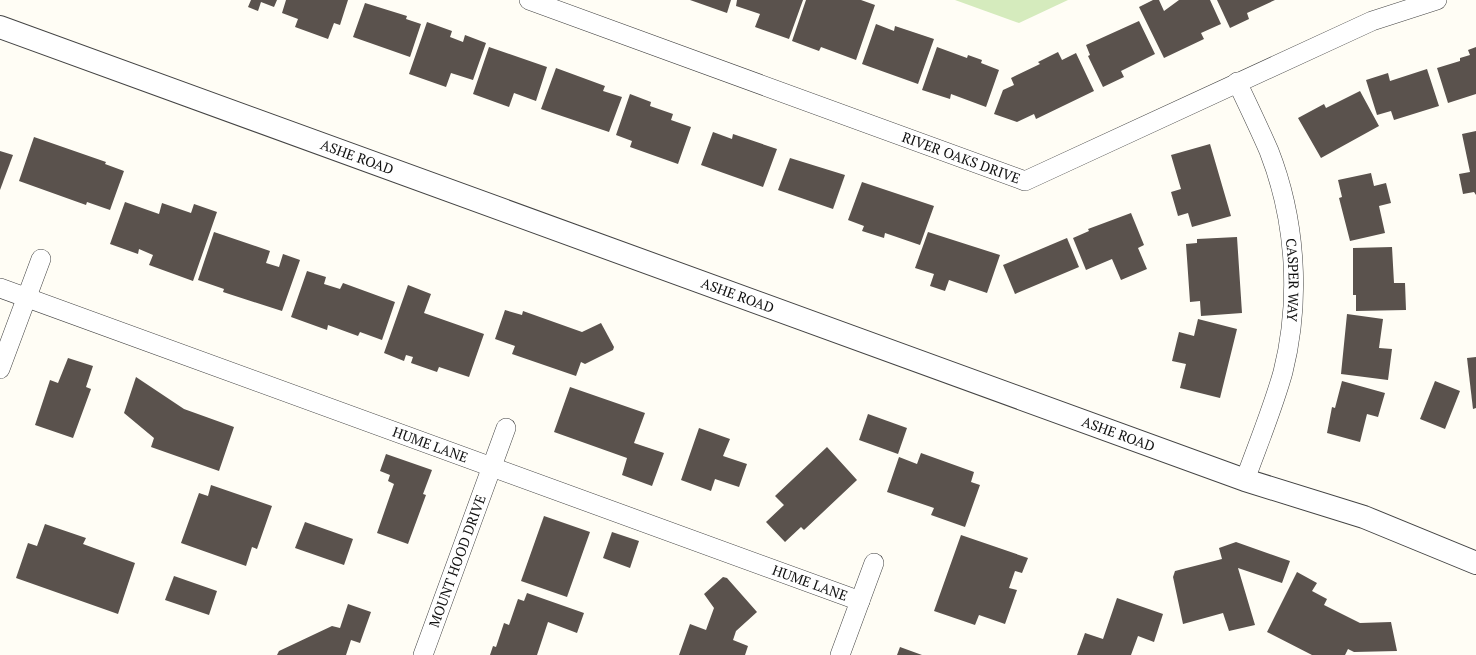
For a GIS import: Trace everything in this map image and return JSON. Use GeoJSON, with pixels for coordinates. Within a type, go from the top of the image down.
{"type":"FeatureCollection","features":[{"type":"Feature","properties":{"kind":"street","name":"RIVER OAKS DRIVE"},"geometry":{"type":"LineString","coordinates":[[529,0],[1025,181],[1372,21],[1437,0]]}},
{"type":"Feature","properties":{"kind":"street","name":"ASHE ROAD"},"geometry":{"type":"LineString","coordinates":[[0,27],[1245,480],[1364,517],[1476,563]]}},
{"type":"Feature","properties":{"kind":"street","name":"CASPER WAY"},"geometry":{"type":"LineString","coordinates":[[1237,82],[1269,152],[1283,195],[1291,239],[1294,284],[1291,328],[1282,373],[1245,480]]}},
{"type":"Feature","properties":{"kind":"street"},"geometry":{"type":"LineString","coordinates":[[0,369],[41,259]]}},
{"type":"Feature","properties":{"kind":"street","name":"HUME LANE"},"geometry":{"type":"LineString","coordinates":[[0,288],[860,601]]}},
{"type":"Feature","properties":{"kind":"street","name":"MOUNT HOOD DRIVE"},"geometry":{"type":"LineString","coordinates":[[423,655],[506,428]]}},
{"type":"Feature","properties":{"kind":"street"},"geometry":{"type":"LineString","coordinates":[[840,655],[874,563]]}},
{"type":"Feature","properties":{"kind":"green space"},"geometry":{"type":"Polygon","coordinates":[[[955,0],[1068,0],[1019,23],[955,0]]]}},
{"type":"Feature","properties":{"kind":"building"},"geometry":{"type":"Polygon","coordinates":[[[251,0],[277,0],[274,7],[261,2],[258,11],[248,7],[251,0]]]}},
{"type":"Feature","properties":{"kind":"building"},"geometry":{"type":"Polygon","coordinates":[[[286,0],[348,0],[340,25],[334,23],[328,39],[295,27],[298,19],[282,13],[286,0]]]}},
{"type":"Feature","properties":{"kind":"building"},"geometry":{"type":"Polygon","coordinates":[[[690,0],[731,0],[727,13],[690,0]]]}},
{"type":"Feature","properties":{"kind":"building"},"geometry":{"type":"Polygon","coordinates":[[[737,0],[803,0],[789,39],[755,27],[760,14],[736,6],[737,0]]]}},
{"type":"Feature","properties":{"kind":"building"},"geometry":{"type":"Polygon","coordinates":[[[806,0],[861,0],[875,5],[856,60],[821,47],[819,51],[792,41],[806,0]]]}},
{"type":"Feature","properties":{"kind":"building"},"geometry":{"type":"Polygon","coordinates":[[[1153,0],[1159,0],[1164,11],[1179,0],[1210,0],[1221,24],[1201,33],[1204,39],[1164,58],[1139,7],[1153,0]]]}},
{"type":"Feature","properties":{"kind":"building"},"geometry":{"type":"Polygon","coordinates":[[[1217,0],[1275,0],[1247,13],[1249,19],[1230,28],[1217,0]]]}},
{"type":"Feature","properties":{"kind":"building"},"geometry":{"type":"Polygon","coordinates":[[[365,3],[407,16],[406,19],[421,24],[410,57],[353,37],[365,3]]]}},
{"type":"Feature","properties":{"kind":"building"},"geometry":{"type":"Polygon","coordinates":[[[1139,21],[1155,54],[1121,71],[1124,77],[1103,87],[1088,56],[1090,55],[1086,45],[1139,21]]]}},
{"type":"Feature","properties":{"kind":"building"},"geometry":{"type":"Polygon","coordinates":[[[427,22],[452,31],[450,37],[463,42],[465,35],[486,43],[473,80],[451,73],[446,87],[409,74],[427,22]]]}},
{"type":"Feature","properties":{"kind":"building"},"geometry":{"type":"Polygon","coordinates":[[[876,24],[894,31],[895,26],[934,39],[918,84],[862,64],[876,24]]]}},
{"type":"Feature","properties":{"kind":"building"},"geometry":{"type":"Polygon","coordinates":[[[489,47],[547,67],[536,101],[514,93],[509,107],[473,94],[489,47]]]}},
{"type":"Feature","properties":{"kind":"building"},"geometry":{"type":"Polygon","coordinates":[[[937,47],[967,58],[968,55],[982,60],[981,63],[999,70],[986,107],[951,94],[950,99],[922,90],[937,47]]]}},
{"type":"Feature","properties":{"kind":"building"},"geometry":{"type":"Polygon","coordinates":[[[1476,47],[1476,94],[1448,103],[1437,68],[1460,61],[1460,58],[1470,55],[1468,50],[1476,47]]]}},
{"type":"Feature","properties":{"kind":"building"},"geometry":{"type":"Polygon","coordinates":[[[1058,52],[1062,60],[1076,53],[1094,91],[1036,119],[1034,114],[1017,122],[994,114],[1003,90],[1014,85],[1011,78],[1040,64],[1038,62],[1058,52]]]}},
{"type":"Feature","properties":{"kind":"building"},"geometry":{"type":"Polygon","coordinates":[[[556,68],[605,86],[603,91],[622,97],[609,132],[541,109],[556,68]]]}},
{"type":"Feature","properties":{"kind":"building"},"geometry":{"type":"Polygon","coordinates":[[[1427,69],[1439,106],[1394,120],[1391,111],[1377,115],[1366,80],[1388,73],[1390,81],[1427,69]]]}},
{"type":"Feature","properties":{"kind":"building"},"geometry":{"type":"Polygon","coordinates":[[[1360,91],[1379,126],[1321,158],[1298,118],[1324,104],[1326,108],[1360,91]]]}},
{"type":"Feature","properties":{"kind":"building"},"geometry":{"type":"Polygon","coordinates":[[[630,94],[651,102],[650,106],[673,114],[671,120],[691,127],[678,164],[630,147],[632,141],[616,135],[630,94]]]}},
{"type":"Feature","properties":{"kind":"building"},"geometry":{"type":"Polygon","coordinates":[[[1476,131],[1476,195],[1474,192],[1463,194],[1459,174],[1470,172],[1462,134],[1476,131]]]}},
{"type":"Feature","properties":{"kind":"building"},"geometry":{"type":"Polygon","coordinates":[[[713,132],[732,139],[733,134],[777,149],[763,187],[701,165],[713,132]]]}},
{"type":"Feature","properties":{"kind":"building"},"geometry":{"type":"Polygon","coordinates":[[[34,137],[106,162],[105,164],[124,171],[110,210],[87,202],[86,205],[19,181],[34,137]]]}},
{"type":"Feature","properties":{"kind":"building"},"geometry":{"type":"Polygon","coordinates":[[[1210,144],[1231,216],[1192,227],[1188,213],[1178,216],[1171,192],[1181,189],[1171,155],[1210,144]]]}},
{"type":"Feature","properties":{"kind":"building"},"geometry":{"type":"Polygon","coordinates":[[[0,151],[13,155],[0,190],[0,151]]]}},
{"type":"Feature","properties":{"kind":"building"},"geometry":{"type":"Polygon","coordinates":[[[790,158],[845,175],[833,209],[778,190],[790,158]]]}},
{"type":"Feature","properties":{"kind":"building"},"geometry":{"type":"Polygon","coordinates":[[[1371,173],[1374,186],[1386,183],[1391,203],[1379,206],[1385,233],[1350,241],[1339,198],[1342,197],[1338,180],[1371,173]]]}},
{"type":"Feature","properties":{"kind":"building"},"geometry":{"type":"Polygon","coordinates":[[[862,182],[934,206],[920,245],[885,233],[884,238],[862,231],[864,226],[848,220],[862,182]]]}},
{"type":"Feature","properties":{"kind":"building"},"geometry":{"type":"Polygon","coordinates":[[[125,202],[159,214],[162,203],[191,213],[194,204],[217,212],[193,281],[149,265],[153,255],[139,249],[138,254],[110,244],[125,202]]]}},
{"type":"Feature","properties":{"kind":"building"},"geometry":{"type":"Polygon","coordinates":[[[1131,213],[1144,245],[1138,248],[1147,269],[1121,280],[1112,259],[1086,270],[1073,238],[1089,231],[1088,229],[1131,213]]]}},
{"type":"Feature","properties":{"kind":"building"},"geometry":{"type":"Polygon","coordinates":[[[214,232],[270,251],[266,263],[279,267],[283,254],[300,260],[282,311],[223,292],[224,289],[198,280],[214,232]]]}},
{"type":"Feature","properties":{"kind":"building"},"geometry":{"type":"Polygon","coordinates":[[[928,232],[1000,255],[987,293],[949,280],[945,291],[930,286],[934,274],[915,268],[928,232]]]}},
{"type":"Feature","properties":{"kind":"building"},"geometry":{"type":"Polygon","coordinates":[[[1237,237],[1242,313],[1201,316],[1200,301],[1190,302],[1186,244],[1197,243],[1197,239],[1237,237]]]}},
{"type":"Feature","properties":{"kind":"building"},"geometry":{"type":"Polygon","coordinates":[[[1067,238],[1079,267],[1015,294],[1003,265],[1067,238]]]}},
{"type":"Feature","properties":{"kind":"building"},"geometry":{"type":"Polygon","coordinates":[[[1392,247],[1394,283],[1405,283],[1406,310],[1356,311],[1356,295],[1353,295],[1353,248],[1392,247]]]}},
{"type":"Feature","properties":{"kind":"building"},"geometry":{"type":"Polygon","coordinates":[[[307,271],[326,277],[324,284],[340,289],[343,283],[395,302],[382,340],[360,332],[358,336],[328,325],[327,330],[291,317],[307,271]]]}},
{"type":"Feature","properties":{"kind":"building"},"geometry":{"type":"Polygon","coordinates":[[[408,285],[431,294],[424,313],[484,334],[469,377],[439,367],[437,372],[411,363],[413,357],[406,355],[404,361],[384,353],[408,285]]]}},
{"type":"Feature","properties":{"kind":"building"},"geometry":{"type":"Polygon","coordinates":[[[505,310],[522,315],[523,311],[582,332],[601,323],[614,347],[613,350],[585,364],[581,362],[576,376],[512,354],[515,346],[495,339],[505,310]]]}},
{"type":"Feature","properties":{"kind":"building"},"geometry":{"type":"Polygon","coordinates":[[[1347,314],[1383,319],[1379,348],[1392,349],[1388,380],[1341,374],[1347,314]]]}},
{"type":"Feature","properties":{"kind":"building"},"geometry":{"type":"Polygon","coordinates":[[[1198,319],[1237,329],[1220,398],[1180,388],[1186,364],[1172,361],[1179,332],[1194,336],[1198,319]]]}},
{"type":"Feature","properties":{"kind":"building"},"geometry":{"type":"Polygon","coordinates":[[[1476,357],[1476,408],[1473,409],[1467,358],[1476,357]]]}},
{"type":"Feature","properties":{"kind":"building"},"geometry":{"type":"Polygon","coordinates":[[[68,358],[93,366],[86,387],[91,389],[73,438],[35,425],[50,380],[58,383],[68,358]]]}},
{"type":"Feature","properties":{"kind":"building"},"geometry":{"type":"Polygon","coordinates":[[[136,377],[184,409],[234,427],[219,471],[151,447],[154,438],[124,413],[136,377]]]}},
{"type":"Feature","properties":{"kind":"building"},"geometry":{"type":"Polygon","coordinates":[[[1342,381],[1385,393],[1378,417],[1367,414],[1360,442],[1327,433],[1332,407],[1335,408],[1342,381]]]}},
{"type":"Feature","properties":{"kind":"building"},"geometry":{"type":"Polygon","coordinates":[[[1435,381],[1460,391],[1445,429],[1420,419],[1435,381]]]}},
{"type":"Feature","properties":{"kind":"building"},"geometry":{"type":"Polygon","coordinates":[[[570,387],[645,413],[634,443],[664,453],[652,486],[622,475],[627,458],[554,432],[570,387]]]}},
{"type":"Feature","properties":{"kind":"building"},"geometry":{"type":"Polygon","coordinates":[[[868,414],[907,428],[898,454],[859,440],[868,414]]]}},
{"type":"Feature","properties":{"kind":"building"},"geometry":{"type":"Polygon","coordinates":[[[699,428],[730,439],[723,456],[747,464],[739,487],[715,479],[711,491],[681,480],[699,428]]]}},
{"type":"Feature","properties":{"kind":"building"},"geometry":{"type":"Polygon","coordinates":[[[827,447],[857,480],[804,530],[801,527],[785,542],[766,522],[784,505],[775,496],[827,447]]]}},
{"type":"Feature","properties":{"kind":"building"},"geometry":{"type":"Polygon","coordinates":[[[921,453],[974,472],[971,482],[980,485],[965,527],[931,515],[934,508],[887,492],[899,457],[917,464],[921,453]]]}},
{"type":"Feature","properties":{"kind":"building"},"geometry":{"type":"Polygon","coordinates":[[[386,454],[432,470],[423,494],[426,495],[408,544],[377,533],[394,484],[388,481],[390,475],[380,471],[386,454]]]}},
{"type":"Feature","properties":{"kind":"building"},"geometry":{"type":"Polygon","coordinates":[[[211,485],[272,506],[257,549],[252,547],[246,566],[181,543],[199,493],[208,496],[211,485]]]}},
{"type":"Feature","properties":{"kind":"building"},"geometry":{"type":"Polygon","coordinates":[[[544,516],[590,532],[567,597],[521,581],[544,516]]]}},
{"type":"Feature","properties":{"kind":"building"},"geometry":{"type":"Polygon","coordinates":[[[305,522],[353,539],[344,565],[295,548],[305,522]]]}},
{"type":"Feature","properties":{"kind":"building"},"geometry":{"type":"Polygon","coordinates":[[[45,524],[86,538],[83,544],[135,563],[118,614],[16,578],[28,543],[37,546],[45,524]]]}},
{"type":"Feature","properties":{"kind":"building"},"geometry":{"type":"Polygon","coordinates":[[[612,532],[639,541],[630,568],[603,558],[612,532]]]}},
{"type":"Feature","properties":{"kind":"building"},"geometry":{"type":"Polygon","coordinates":[[[961,535],[1028,558],[1022,573],[1015,571],[1009,588],[1017,590],[1005,624],[979,615],[975,625],[934,611],[961,535]]]}},
{"type":"Feature","properties":{"kind":"building"},"geometry":{"type":"Polygon","coordinates":[[[1236,542],[1290,561],[1282,583],[1238,568],[1255,625],[1229,631],[1223,613],[1183,624],[1173,577],[1175,571],[1222,559],[1219,548],[1236,542]]]}},
{"type":"Feature","properties":{"kind":"building"},"geometry":{"type":"Polygon","coordinates":[[[1297,572],[1317,583],[1312,591],[1327,599],[1324,605],[1360,623],[1391,622],[1397,651],[1354,652],[1348,649],[1345,655],[1312,655],[1267,632],[1297,572]]]}},
{"type":"Feature","properties":{"kind":"building"},"geometry":{"type":"Polygon","coordinates":[[[174,576],[217,591],[209,615],[165,600],[174,576]]]}},
{"type":"Feature","properties":{"kind":"building"},"geometry":{"type":"Polygon","coordinates":[[[723,577],[727,578],[757,612],[736,631],[733,640],[748,646],[745,655],[679,655],[690,624],[706,630],[714,608],[704,594],[723,577]]]}},
{"type":"Feature","properties":{"kind":"building"},"geometry":{"type":"Polygon","coordinates":[[[527,593],[584,613],[577,633],[548,622],[537,655],[490,655],[493,646],[496,647],[504,623],[509,625],[518,599],[524,601],[527,593]]]}},
{"type":"Feature","properties":{"kind":"building"},"geometry":{"type":"Polygon","coordinates":[[[1117,598],[1163,614],[1154,642],[1138,636],[1131,655],[1077,655],[1085,633],[1103,639],[1117,598]]]}},
{"type":"Feature","properties":{"kind":"building"},"geometry":{"type":"Polygon","coordinates":[[[348,604],[371,612],[360,643],[351,640],[346,655],[277,655],[279,651],[332,626],[340,628],[348,604]]]}},
{"type":"Feature","properties":{"kind":"building"},"geometry":{"type":"Polygon","coordinates":[[[900,647],[922,655],[897,655],[900,647]]]}}]}
